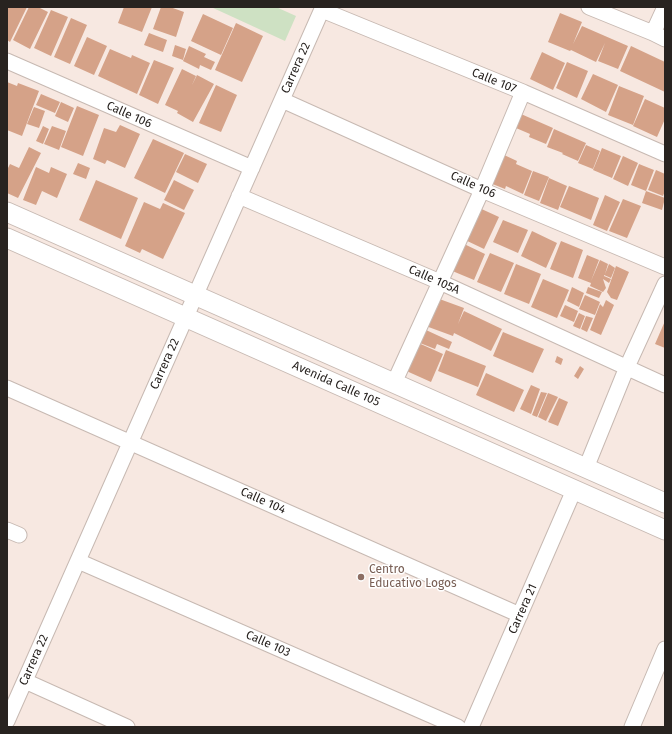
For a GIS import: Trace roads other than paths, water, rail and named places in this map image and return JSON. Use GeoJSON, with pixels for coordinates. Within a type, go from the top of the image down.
{"type":"FeatureCollection","features":[{"type":"Feature","properties":{"kind":"main road","name":"Avenida Calle 105"},"geometry":{"type":"LineString","coordinates":[[7,212],[665,503]]}},
{"type":"Feature","properties":{"kind":"main road","name":"Avenida Calle 105"},"geometry":{"type":"LineString","coordinates":[[7,238],[665,530]]}},
{"type":"Feature","properties":{"kind":"street"},"geometry":{"type":"LineString","coordinates":[[589,7],[659,36],[665,7]]}},
{"type":"Feature","properties":{"kind":"street","name":"Calle 107"},"geometry":{"type":"LineString","coordinates":[[322,9],[523,92],[665,154]]}},
{"type":"Feature","properties":{"kind":"street","name":"Carrera 22"},"geometry":{"type":"LineString","coordinates":[[7,721],[322,9]]}},
{"type":"Feature","properties":{"kind":"street","name":"Calle 106"},"geometry":{"type":"LineString","coordinates":[[7,61],[252,168]]}},
{"type":"Feature","properties":{"kind":"street"},"geometry":{"type":"LineString","coordinates":[[394,383],[482,190],[523,92]]}},
{"type":"Feature","properties":{"kind":"street","name":"Calle 106"},"geometry":{"type":"LineString","coordinates":[[282,100],[482,190],[665,266]]}},
{"type":"Feature","properties":{"kind":"street","name":"Calle 105A"},"geometry":{"type":"LineString","coordinates":[[239,196],[440,282],[665,385]]}},
{"type":"Feature","properties":{"kind":"street"},"geometry":{"type":"LineString","coordinates":[[586,468],[627,367],[665,284]]}},
{"type":"Feature","properties":{"kind":"street","name":"Calle 104"},"geometry":{"type":"LineString","coordinates":[[7,388],[520,615]]}},
{"type":"Feature","properties":{"kind":"street","name":"Carrera 21"},"geometry":{"type":"LineString","coordinates":[[471,727],[574,490]]}},
{"type":"Feature","properties":{"kind":"street","name":"Calle 103"},"geometry":{"type":"LineString","coordinates":[[78,561],[458,727]]}},
{"type":"Feature","properties":{"kind":"street"},"geometry":{"type":"LineString","coordinates":[[632,727],[665,649]]}},
{"type":"Feature","properties":{"kind":"street"},"geometry":{"type":"LineString","coordinates":[[25,681],[127,727]]}},
{"type":"Feature","properties":{"kind":"place","name":"Centro Educativo Logos"},"geometry":{"type":"Point","coordinates":[361,577]}}]}
